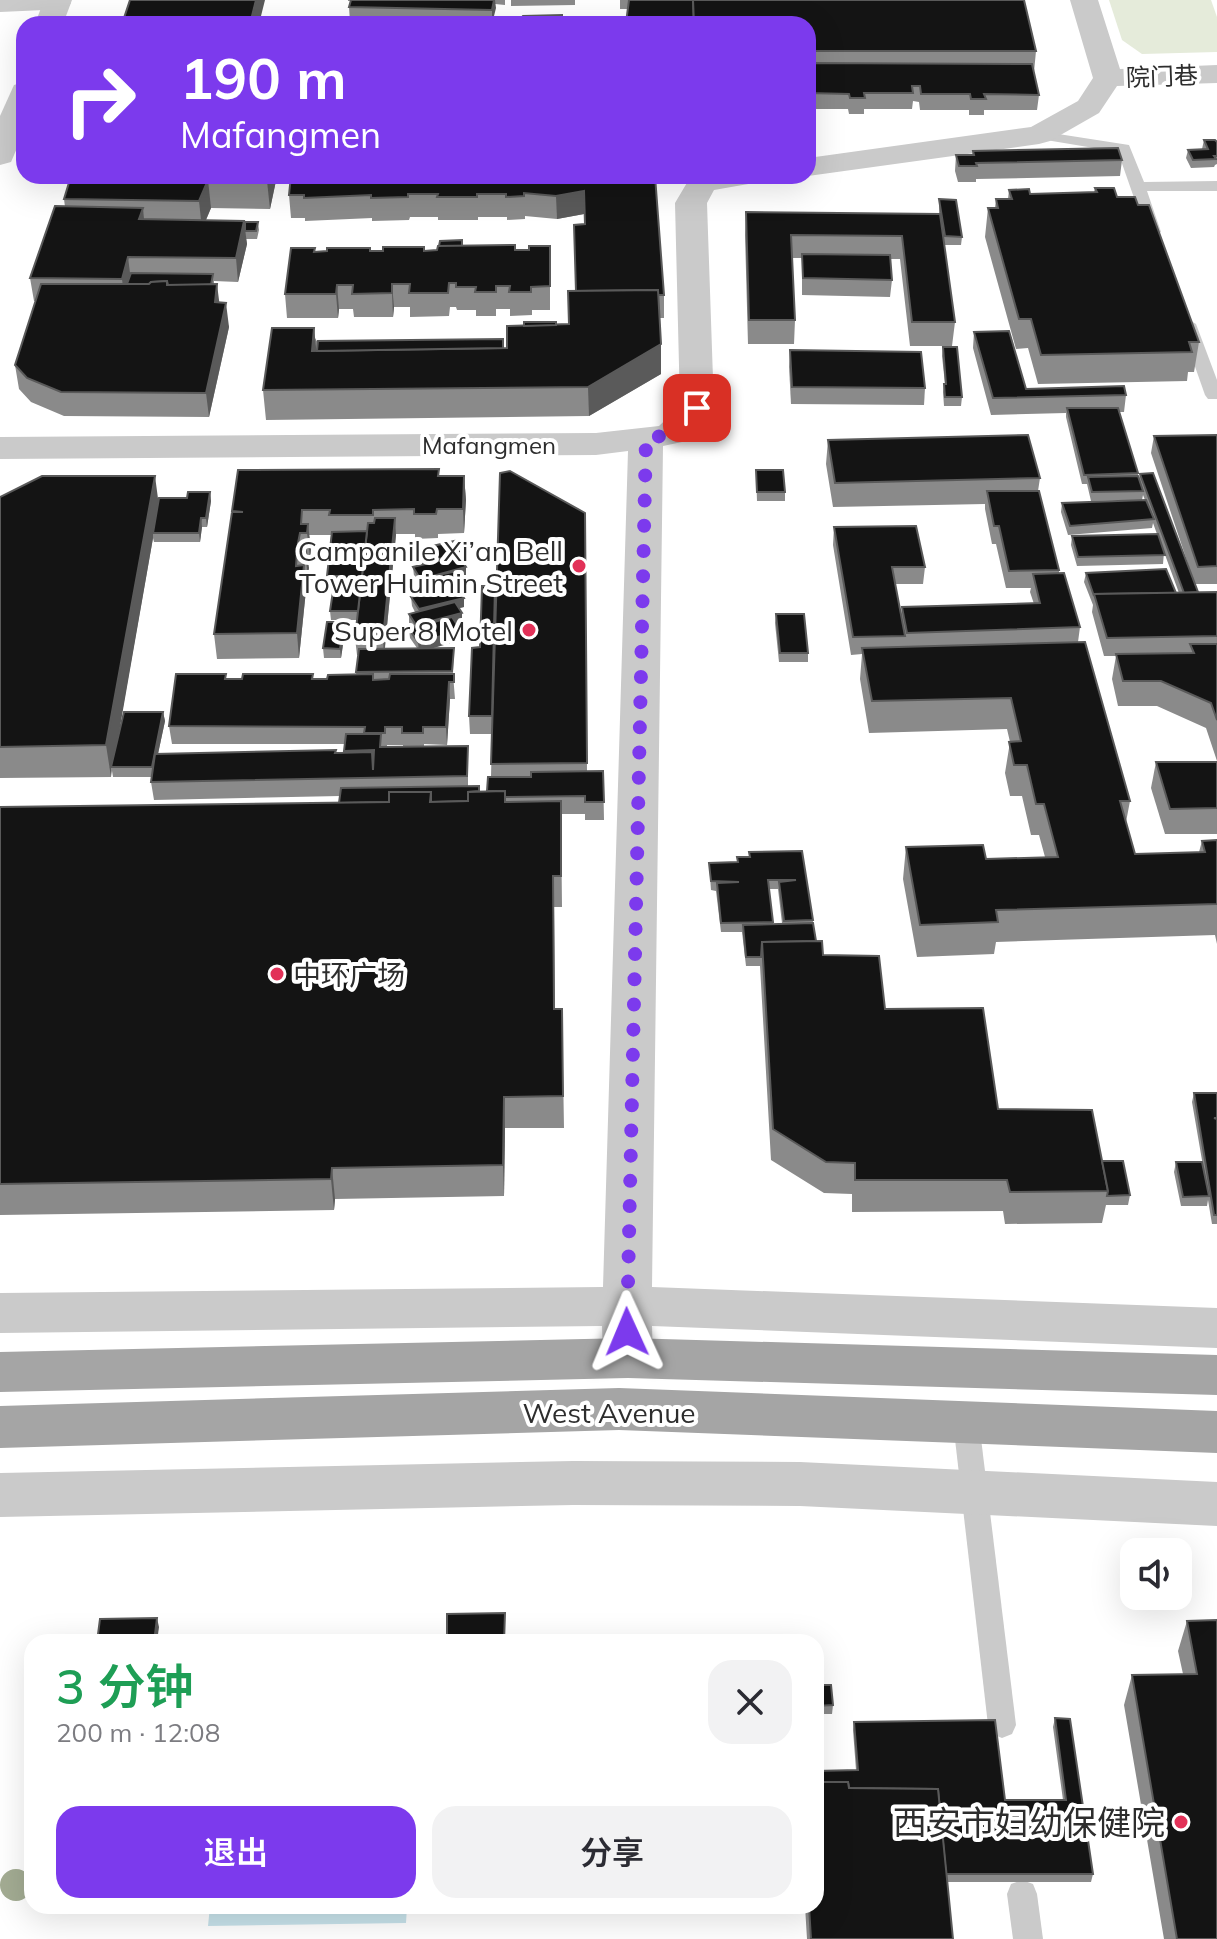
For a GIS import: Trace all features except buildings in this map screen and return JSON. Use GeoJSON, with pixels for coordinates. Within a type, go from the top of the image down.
{"type":"FeatureCollection","features":[{"type":"Feature","properties":{"kind":"main road","name":"West Avenue"},"geometry":{"type":"LineString","coordinates":[[0,1372],[628,1358],[1217,1375]]}},
{"type":"Feature","properties":{"kind":"main road","name":"West Avenue"},"geometry":{"type":"LineString","coordinates":[[0,1427],[619,1409],[1217,1432]]}},
{"type":"Feature","properties":{"kind":"street"},"geometry":{"type":"LineString","coordinates":[[816,166],[1039,135],[1089,107],[1108,78],[1084,0]]}},
{"type":"Feature","properties":{"kind":"street"},"geometry":{"type":"LineString","coordinates":[[0,4],[55,9]]}},
{"type":"Feature","properties":{"kind":"street","name":"院门巷"},"geometry":{"type":"LineString","coordinates":[[1108,78],[1217,74]]}},
{"type":"Feature","properties":{"kind":"street"},"geometry":{"type":"LineString","coordinates":[[0,156],[16,113]]}},
{"type":"Feature","properties":{"kind":"street","name":"Mafangmen"},"geometry":{"type":"LineString","coordinates":[[0,448],[596,444],[670,435],[697,408],[691,203],[701,184]]}},
{"type":"Feature","properties":{"kind":"street"},"geometry":{"type":"LineString","coordinates":[[628,1358],[646,438]]}},
{"type":"Feature","properties":{"kind":"street"},"geometry":{"type":"LineString","coordinates":[[0,1313],[627,1306],[1217,1328]]}},
{"type":"Feature","properties":{"kind":"street"},"geometry":{"type":"LineString","coordinates":[[0,1495],[573,1483],[800,1484],[1217,1504]]}},
{"type":"Feature","properties":{"kind":"lane"},"geometry":{"type":"LineString","coordinates":[[1039,135],[1124,148],[1158,246]]}},
{"type":"Feature","properties":{"kind":"lane"},"geometry":{"type":"LineString","coordinates":[[1136,187],[1217,186]]}},
{"type":"Feature","properties":{"kind":"lane"},"geometry":{"type":"LineString","coordinates":[[1181,306],[1214,395]]}},
{"type":"Feature","properties":{"kind":"lane"},"geometry":{"type":"LineString","coordinates":[[966,1422],[1002,1725]]}},
{"type":"Feature","properties":{"kind":"lane"},"geometry":{"type":"LineString","coordinates":[[1022,1894],[1028,1939]]}},
{"type":"Feature","properties":{"kind":"green space"},"geometry":{"type":"Polygon","coordinates":[[[1109,0],[1211,0],[1217,17],[1217,52],[1142,54],[1122,40],[1109,0]]]}},
{"type":"Feature","properties":{"kind":"water"},"geometry":{"type":"Polygon","coordinates":[[[209,1914],[407,1914],[406,1923],[208,1926],[209,1914]]]}},
{"type":"Feature","properties":{"kind":"place","name":"Campanile Xi’an Bell Tower Huimin Street"},"geometry":{"type":"Point","coordinates":[579,566]}},
{"type":"Feature","properties":{"kind":"place","name":"Super 8 Motel"},"geometry":{"type":"Point","coordinates":[529,630]}},
{"type":"Feature","properties":{"kind":"place","name":"中环广场"},"geometry":{"type":"Point","coordinates":[277,974]}},
{"type":"Feature","properties":{"kind":"place","name":"西安市妇幼保健院"},"geometry":{"type":"Point","coordinates":[1181,1822]}},
{"type":"Feature","properties":{"kind":"route"},"geometry":{"type":"LineString","coordinates":[[627,1332],[646,438],[670,435],[697,408]]}}]}
